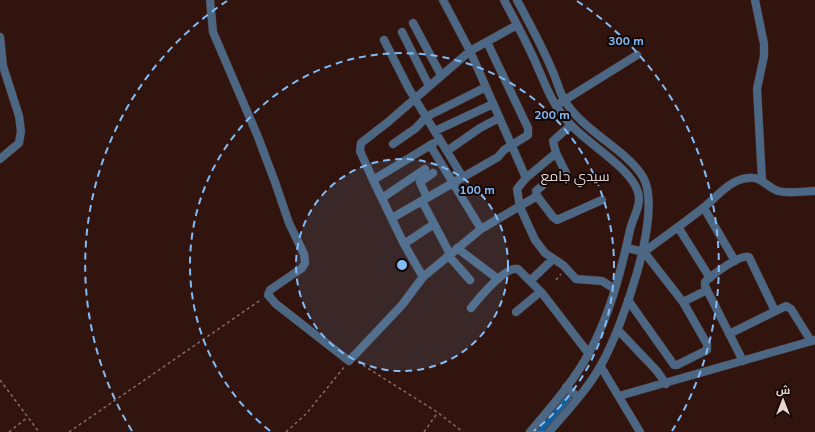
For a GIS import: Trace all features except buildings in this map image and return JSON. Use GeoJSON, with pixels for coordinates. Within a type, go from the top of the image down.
{"type":"FeatureCollection","features":[{"type":"Feature","properties":{"kind":"street"},"geometry":{"type":"LineString","coordinates":[[443,0],[470,51],[526,178]]}},
{"type":"Feature","properties":{"kind":"street"},"geometry":{"type":"LineString","coordinates":[[504,0],[555,106],[571,125],[620,168],[635,186],[638,194],[638,209],[631,227],[627,248],[615,289],[600,331],[589,354],[566,387],[530,432]]}},
{"type":"Feature","properties":{"kind":"street"},"geometry":{"type":"LineString","coordinates":[[517,0],[553,72],[564,101],[578,118],[632,165],[643,177],[648,192],[650,207],[643,252],[618,330],[601,367],[549,432]]}},
{"type":"Feature","properties":{"kind":"street"},"geometry":{"type":"LineString","coordinates":[[755,0],[764,44],[764,56],[757,89],[762,180]]}},
{"type":"Feature","properties":{"kind":"street"},"geometry":{"type":"LineString","coordinates":[[212,1],[213,32],[258,137],[289,223],[304,254],[305,264],[302,268],[270,290],[268,295],[276,304],[350,360],[402,305],[423,277],[449,254],[481,229],[537,196]]}},
{"type":"Feature","properties":{"kind":"street"},"geometry":{"type":"LineString","coordinates":[[413,23],[441,75]]}},
{"type":"Feature","properties":{"kind":"street"},"geometry":{"type":"LineString","coordinates":[[423,277],[404,244],[373,180],[360,151],[361,143],[470,51],[517,25]]}},
{"type":"Feature","properties":{"kind":"street"},"geometry":{"type":"LineString","coordinates":[[402,32],[428,86]]}},
{"type":"Feature","properties":{"kind":"street"},"geometry":{"type":"LineString","coordinates":[[0,37],[3,66],[19,116],[21,131],[19,143],[0,159]]}},
{"type":"Feature","properties":{"kind":"street"},"geometry":{"type":"LineString","coordinates":[[384,40],[414,99],[462,176]]}},
{"type":"Feature","properties":{"kind":"street"},"geometry":{"type":"LineString","coordinates":[[392,218],[453,183],[462,176],[498,157],[511,145],[523,140],[530,132],[487,42]]}},
{"type":"Feature","properties":{"kind":"street"},"geometry":{"type":"LineString","coordinates":[[555,106],[637,55]]}},
{"type":"Feature","properties":{"kind":"street"},"geometry":{"type":"LineString","coordinates":[[393,144],[416,128],[426,117],[486,88]]}},
{"type":"Feature","properties":{"kind":"street"},"geometry":{"type":"LineString","coordinates":[[435,131],[493,104]]}},
{"type":"Feature","properties":{"kind":"street"},"geometry":{"type":"LineString","coordinates":[[447,151],[480,128],[499,118]]}},
{"type":"Feature","properties":{"kind":"street"},"geometry":{"type":"LineString","coordinates":[[566,173],[556,154],[554,141],[571,125]]}},
{"type":"Feature","properties":{"kind":"street"},"geometry":{"type":"LineString","coordinates":[[373,180],[440,140]]}},
{"type":"Feature","properties":{"kind":"street"},"geometry":{"type":"LineString","coordinates":[[430,145],[481,229]]}},
{"type":"Feature","properties":{"kind":"street"},"geometry":{"type":"LineString","coordinates":[[556,154],[526,178],[517,189],[520,207],[535,240],[545,253],[576,279],[602,281],[615,289]]}},
{"type":"Feature","properties":{"kind":"street"},"geometry":{"type":"LineString","coordinates":[[382,198],[425,169]]}},
{"type":"Feature","properties":{"kind":"street"},"geometry":{"type":"LineString","coordinates":[[433,173],[420,182],[424,199],[434,224],[449,254],[470,280]]}},
{"type":"Feature","properties":{"kind":"street"},"geometry":{"type":"LineString","coordinates":[[643,252],[704,208],[736,181],[749,177],[762,180],[771,187],[782,191],[815,191]]}},
{"type":"Feature","properties":{"kind":"street"},"geometry":{"type":"LineString","coordinates":[[542,186],[536,191],[537,196],[557,220],[602,200]]}},
{"type":"Feature","properties":{"kind":"street"},"geometry":{"type":"LineString","coordinates":[[704,208],[735,261]]}},
{"type":"Feature","properties":{"kind":"street"},"geometry":{"type":"LineString","coordinates":[[404,244],[434,224]]}},
{"type":"Feature","properties":{"kind":"street"},"geometry":{"type":"LineString","coordinates":[[678,227],[710,278]]}},
{"type":"Feature","properties":{"kind":"street"},"geometry":{"type":"LineString","coordinates":[[457,248],[498,279]]}},
{"type":"Feature","properties":{"kind":"street"},"geometry":{"type":"LineString","coordinates":[[627,248],[643,252],[683,302],[708,346],[707,350],[675,365],[628,300]]}},
{"type":"Feature","properties":{"kind":"street"},"geometry":{"type":"LineString","coordinates":[[743,361],[707,290],[705,282],[735,261],[746,256],[751,260],[775,311]]}},
{"type":"Feature","properties":{"kind":"street"},"geometry":{"type":"LineString","coordinates":[[530,281],[553,259]]}},
{"type":"Feature","properties":{"kind":"street"},"geometry":{"type":"LineString","coordinates":[[471,308],[482,294],[498,279],[515,268],[540,292],[589,354]]}},
{"type":"Feature","properties":{"kind":"street"},"geometry":{"type":"LineString","coordinates":[[683,302],[707,290]]}},
{"type":"Feature","properties":{"kind":"street"},"geometry":{"type":"LineString","coordinates":[[516,312],[540,292]]}},
{"type":"Feature","properties":{"kind":"street"},"geometry":{"type":"LineString","coordinates":[[619,396],[666,384],[813,340],[791,309],[786,306],[729,334]]}},
{"type":"Feature","properties":{"kind":"street"},"geometry":{"type":"LineString","coordinates":[[618,330],[657,371],[666,384]]}},
{"type":"Feature","properties":{"kind":"street"},"geometry":{"type":"LineString","coordinates":[[601,367],[640,432]]}},
{"type":"Feature","properties":{"kind":"street"},"geometry":{"type":"LineString","coordinates":[[566,387],[578,397]]}},
{"type":"Feature","properties":{"kind":"path"},"geometry":{"type":"LineString","coordinates":[[69,432],[268,295]]}},
{"type":"Feature","properties":{"kind":"path"},"geometry":{"type":"LineString","coordinates":[[286,432],[306,414],[350,360],[438,412],[463,432]]}},
{"type":"Feature","properties":{"kind":"path"},"geometry":{"type":"LineString","coordinates":[[0,380],[39,432]]}},
{"type":"Feature","properties":{"kind":"path"},"geometry":{"type":"LineString","coordinates":[[424,432],[438,412]]}},
{"type":"Feature","properties":{"kind":"path"},"geometry":{"type":"LineString","coordinates":[[9,432],[28,417]]}},
{"type":"Feature","properties":{"kind":"water"},"geometry":{"type":"Polygon","coordinates":[[[569,393],[575,394],[544,432],[535,432],[569,393]]]}},
{"type":"Feature","properties":{"kind":"district","name":"سيدي جامع"},"geometry":{"type":"Point","coordinates":[575,176]}}]}
